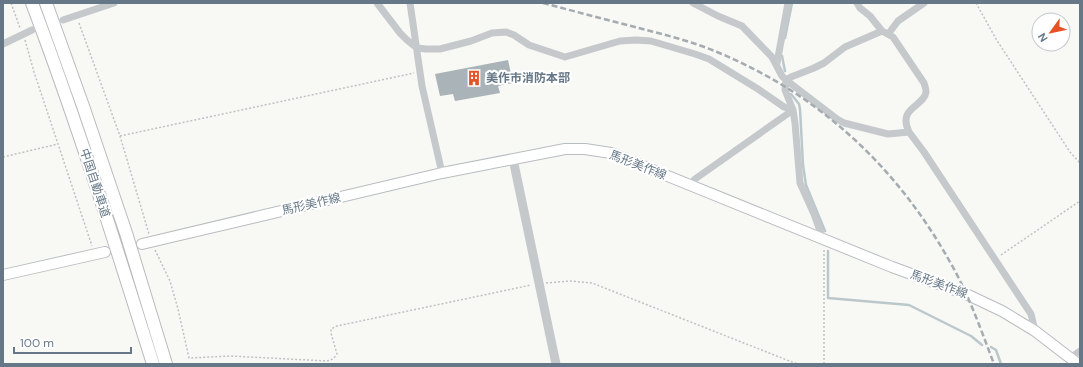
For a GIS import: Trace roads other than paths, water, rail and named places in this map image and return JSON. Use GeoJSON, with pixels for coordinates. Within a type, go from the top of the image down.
{"type":"FeatureCollection","features":[{"type":"Feature","properties":{"kind":"highway","name":"中国自動車道"},"geometry":{"type":"LineString","coordinates":[[32,3],[77,128],[153,364]]}},
{"type":"Feature","properties":{"kind":"highway","name":"中国自動車道"},"geometry":{"type":"LineString","coordinates":[[46,3],[126,233],[166,364]]}},
{"type":"Feature","properties":{"kind":"main road","name":"馬形美作線"},"geometry":{"type":"LineString","coordinates":[[147,242],[442,173],[565,149],[585,148],[611,153],[892,268],[966,294],[1002,311],[1035,331],[1074,361]]}},
{"type":"Feature","properties":{"kind":"main road"},"geometry":{"type":"LineString","coordinates":[[3,275],[100,253]]}},
{"type":"Feature","properties":{"kind":"street"},"geometry":{"type":"LineString","coordinates":[[63,20],[114,3]]}},
{"type":"Feature","properties":{"kind":"street"},"geometry":{"type":"LineString","coordinates":[[378,3],[400,33],[417,48],[440,49],[471,41],[492,33],[506,32],[514,35],[529,45],[565,57],[620,40],[651,41],[709,59],[784,107],[793,110]]}},
{"type":"Feature","properties":{"kind":"street"},"geometry":{"type":"LineString","coordinates":[[410,3],[420,72],[442,173]]}},
{"type":"Feature","properties":{"kind":"street"},"geometry":{"type":"LineString","coordinates":[[693,3],[742,26],[772,57],[782,76],[786,80],[837,119],[844,123],[888,134],[909,132]]}},
{"type":"Feature","properties":{"kind":"street"},"geometry":{"type":"LineString","coordinates":[[776,63],[788,3]]}},
{"type":"Feature","properties":{"kind":"street"},"geometry":{"type":"LineString","coordinates":[[857,3],[860,8],[893,37],[924,83],[926,90],[925,96],[909,112],[906,118],[906,125],[909,132],[924,152],[1031,314],[1035,331]]}},
{"type":"Feature","properties":{"kind":"street"},"geometry":{"type":"LineString","coordinates":[[822,239],[814,214],[800,183],[795,123],[793,110],[785,90],[786,80],[791,76],[824,63],[845,47],[886,32],[898,21],[924,3]]}},
{"type":"Feature","properties":{"kind":"street"},"geometry":{"type":"LineString","coordinates":[[3,44],[32,30]]}},
{"type":"Feature","properties":{"kind":"street"},"geometry":{"type":"LineString","coordinates":[[690,185],[793,110]]}},
{"type":"Feature","properties":{"kind":"street"},"geometry":{"type":"LineString","coordinates":[[513,159],[556,364]]}},
{"type":"Feature","properties":{"kind":"street"},"geometry":{"type":"LineString","coordinates":[[1074,361],[1080,351]]}},
{"type":"Feature","properties":{"kind":"waterway"},"geometry":{"type":"LineString","coordinates":[[785,38],[792,3]]}},
{"type":"Feature","properties":{"kind":"waterway"},"geometry":{"type":"LineString","coordinates":[[782,56],[785,71]]}},
{"type":"Feature","properties":{"kind":"waterway"},"geometry":{"type":"LineString","coordinates":[[791,94],[799,104],[800,109],[803,165],[806,185],[825,231]]}},
{"type":"Feature","properties":{"kind":"waterway"},"geometry":{"type":"LineString","coordinates":[[828,251],[828,298],[909,305],[971,336],[982,345]]}},
{"type":"Feature","properties":{"kind":"waterway"},"geometry":{"type":"LineString","coordinates":[[991,347],[996,350],[1001,364]]}},
{"type":"Feature","properties":{"kind":"railway"},"geometry":{"type":"LineString","coordinates":[[543,3],[666,35],[707,48],[754,69],[789,89],[822,112],[852,137],[880,165],[906,195],[929,227],[963,287],[994,364]]}},
{"type":"Feature","properties":{"kind":"place","name":"美作市消防本部"},"geometry":{"type":"Point","coordinates":[474,78]}}]}
